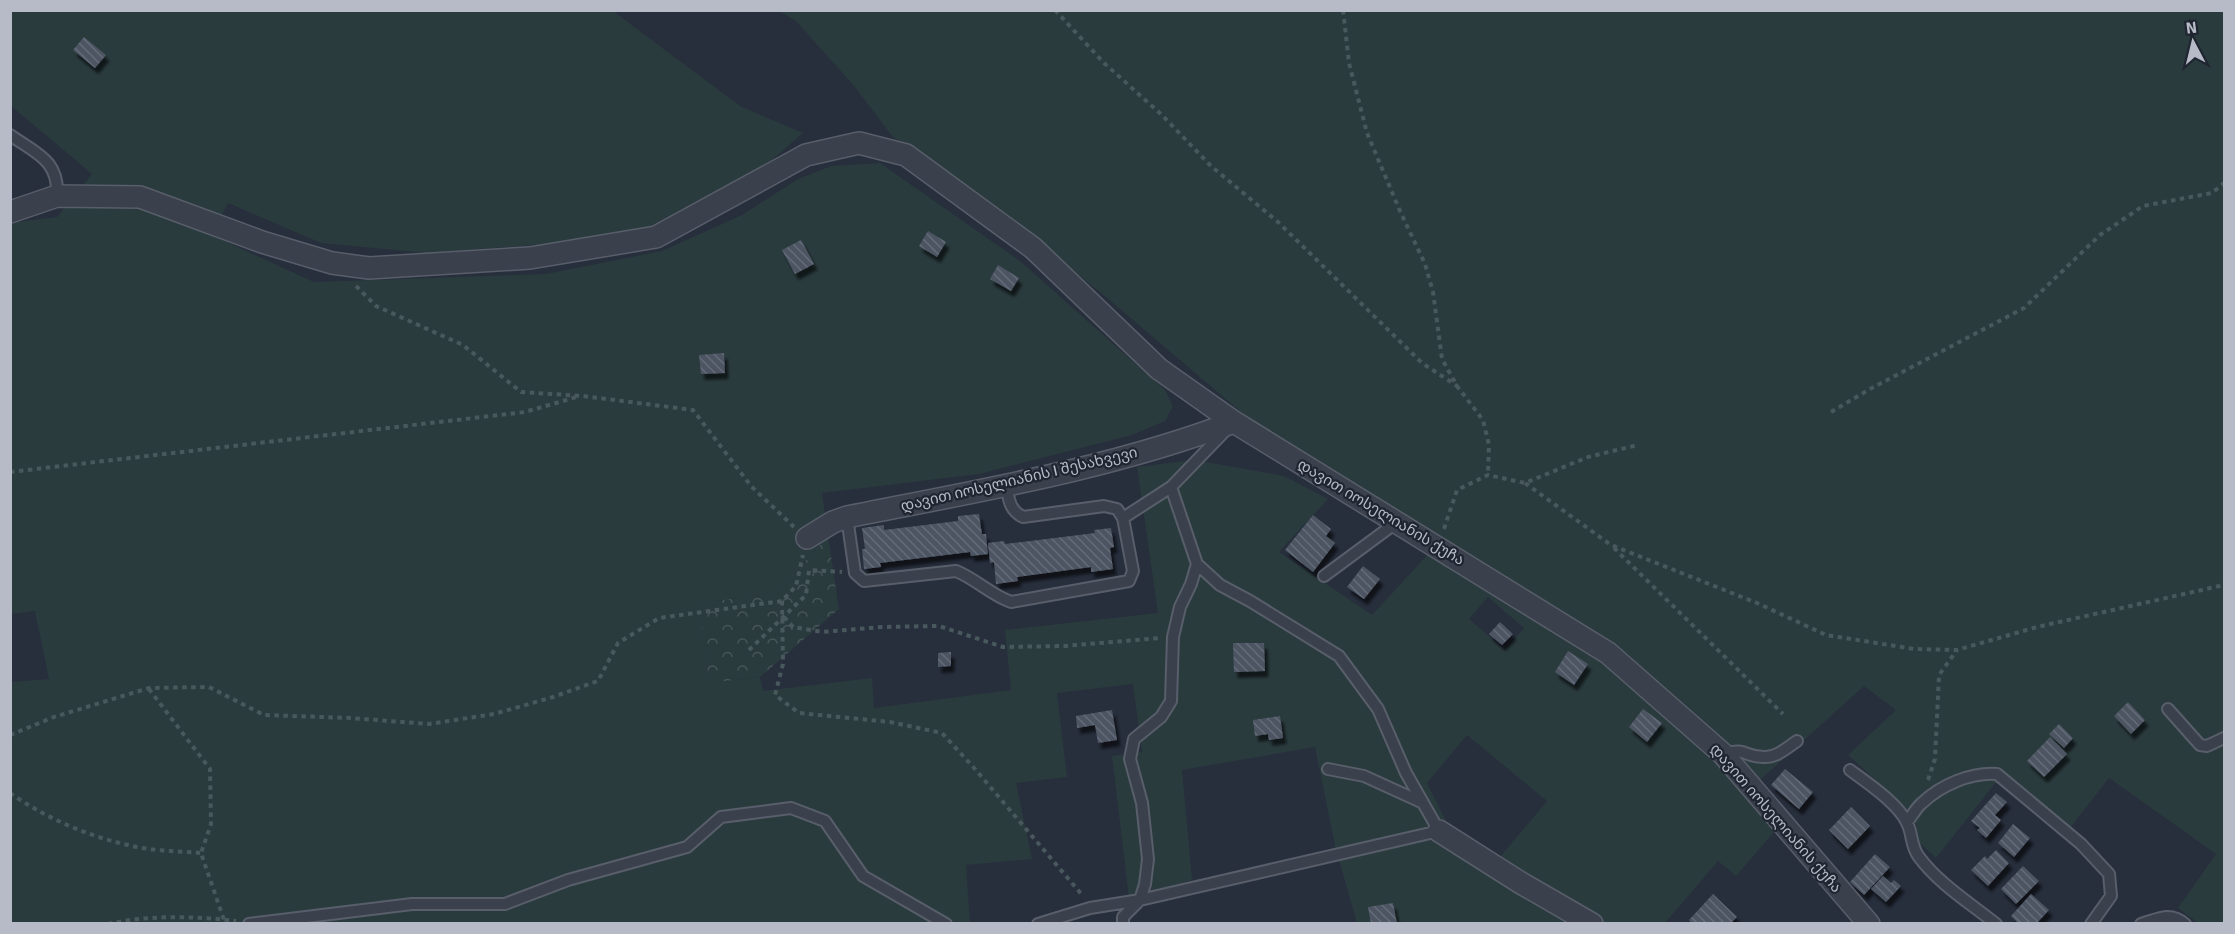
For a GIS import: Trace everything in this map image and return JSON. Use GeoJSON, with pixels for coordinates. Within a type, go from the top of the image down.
{"type":"FeatureCollection","features":[{"type":"Feature","properties":{"kind":"street","name":"დავით იოსელიანის ქუჩა"},"geometry":{"type":"LineString","coordinates":[[57,196],[140,197],[262,242],[332,263],[369,268],[530,258],[656,237],[806,155],[859,143],[906,155],[1033,248],[1159,369],[1234,422],[1608,652],[1723,754],[1869,924]]}},
{"type":"Feature","properties":{"kind":"street"},"geometry":{"type":"LineString","coordinates":[[10,213],[57,196]]}},
{"type":"Feature","properties":{"kind":"street","name":"დავით იოსელიანის I შესახვევი"},"geometry":{"type":"LineString","coordinates":[[807,538],[847,516],[1006,485],[1147,451],[1234,422]]}},
{"type":"Feature","properties":{"kind":"street"},"geometry":{"type":"LineString","coordinates":[[1439,831],[1521,883],[1592,924]]}},
{"type":"Feature","properties":{"kind":"lane"},"geometry":{"type":"LineString","coordinates":[[10,135],[52,165],[58,180],[57,196]]}},
{"type":"Feature","properties":{"kind":"lane"},"geometry":{"type":"LineString","coordinates":[[1123,518],[1171,487],[1234,422]]}},
{"type":"Feature","properties":{"kind":"lane"},"geometry":{"type":"LineString","coordinates":[[847,516],[855,573],[864,581],[956,571],[967,575],[999,598],[1011,602],[1129,581],[1133,571],[1123,518],[1117,509],[1104,506],[1023,517],[1015,513],[1011,507],[1006,485]]}},
{"type":"Feature","properties":{"kind":"lane"},"geometry":{"type":"LineString","coordinates":[[1038,924],[1090,908],[1140,900],[1439,831],[1406,773],[1378,709],[1339,656],[1220,585],[1197,564],[1171,487]]}},
{"type":"Feature","properties":{"kind":"lane"},"geometry":{"type":"LineString","coordinates":[[1324,576],[1398,522]]}},
{"type":"Feature","properties":{"kind":"lane"},"geometry":{"type":"LineString","coordinates":[[1123,924],[1123,917],[1140,900],[1148,860],[1142,803],[1130,759],[1134,739],[1161,717],[1171,701],[1173,637],[1180,607],[1197,564]]}},
{"type":"Feature","properties":{"kind":"lane"},"geometry":{"type":"LineString","coordinates":[[2168,709],[2200,745],[2207,746],[2224,738]]}},
{"type":"Feature","properties":{"kind":"lane"},"geometry":{"type":"LineString","coordinates":[[1723,754],[1739,749],[1765,758],[1779,753],[1797,741]]}},
{"type":"Feature","properties":{"kind":"lane"},"geometry":{"type":"LineString","coordinates":[[1328,769],[1364,776],[1421,802]]}},
{"type":"Feature","properties":{"kind":"lane"},"geometry":{"type":"LineString","coordinates":[[1850,770],[1890,801],[1907,822],[1911,842],[1918,856],[1935,875],[1996,924]]}},
{"type":"Feature","properties":{"kind":"lane"},"geometry":{"type":"LineString","coordinates":[[1907,822],[1921,804],[1968,776],[1982,773],[1997,774],[2081,844],[2109,874],[2111,896],[2091,924]]}},
{"type":"Feature","properties":{"kind":"lane"},"geometry":{"type":"LineString","coordinates":[[249,923],[412,904],[506,904],[568,880],[687,847],[721,817],[790,808],[825,821],[863,876],[946,924]]}},
{"type":"Feature","properties":{"kind":"lane"},"geometry":{"type":"LineString","coordinates":[[2141,924],[2165,915],[2178,918],[2185,924]]}},
{"type":"Feature","properties":{"kind":"path"},"geometry":{"type":"LineString","coordinates":[[1055,10],[1104,63],[1161,114],[1211,166],[1278,222],[1422,363],[1457,386]]}},
{"type":"Feature","properties":{"kind":"path"},"geometry":{"type":"LineString","coordinates":[[1343,10],[1349,63],[1367,132],[1425,264],[1433,292],[1442,359],[1457,386],[1483,420],[1489,445],[1488,475]]}},
{"type":"Feature","properties":{"kind":"path"},"geometry":{"type":"LineString","coordinates":[[1831,412],[2024,308],[2100,235],[2143,206],[2212,193],[2224,183]]}},
{"type":"Feature","properties":{"kind":"path"},"geometry":{"type":"LineString","coordinates":[[10,735],[54,717],[149,688],[209,687],[264,715],[429,724],[494,714],[598,681],[618,643],[659,618],[782,601],[796,586],[807,538],[751,486],[693,410],[583,396],[521,392],[463,345],[376,306],[354,285]]}},
{"type":"Feature","properties":{"kind":"path"},"geometry":{"type":"LineString","coordinates":[[10,472],[525,412],[583,396]]}},
{"type":"Feature","properties":{"kind":"path"},"geometry":{"type":"LineString","coordinates":[[1525,483],[1588,457],[1638,445]]}},
{"type":"Feature","properties":{"kind":"path"},"geometry":{"type":"LineString","coordinates":[[1439,547],[1457,490],[1488,475],[1525,483],[1611,545],[1784,714]]}},
{"type":"Feature","properties":{"kind":"path"},"geometry":{"type":"LineString","coordinates":[[1611,545],[1757,603],[1826,635],[1914,649],[1957,650],[2037,627],[2224,585]]}},
{"type":"Feature","properties":{"kind":"path"},"geometry":{"type":"LineString","coordinates":[[749,650],[806,595],[809,570],[855,573]]}},
{"type":"Feature","properties":{"kind":"path"},"geometry":{"type":"LineString","coordinates":[[782,601],[783,664],[775,695],[799,713],[890,722],[942,733],[1077,889],[1090,908]]}},
{"type":"Feature","properties":{"kind":"path"},"geometry":{"type":"LineString","coordinates":[[783,616],[793,627],[822,632],[882,627],[939,626],[1003,647],[1065,646],[1173,637]]}},
{"type":"Feature","properties":{"kind":"path"},"geometry":{"type":"LineString","coordinates":[[1921,804],[1935,759],[1940,675],[1957,650]]}},
{"type":"Feature","properties":{"kind":"path"},"geometry":{"type":"LineString","coordinates":[[149,688],[210,769],[211,824],[201,853],[225,920]]}},
{"type":"Feature","properties":{"kind":"path"},"geometry":{"type":"LineString","coordinates":[[10,793],[26,804],[92,834],[129,846],[201,853]]}},
{"type":"Feature","properties":{"kind":"path"},"geometry":{"type":"LineString","coordinates":[[108,924],[130,919],[225,920],[249,923]]}},
{"type":"Feature","properties":{"kind":"green space"},"geometry":{"type":"Polygon","coordinates":[[[11,11],[613,11],[740,106],[803,133],[767,164],[645,229],[549,244],[426,253],[321,243],[228,203],[211,235],[314,282],[546,274],[662,251],[742,215],[798,179],[831,166],[880,163],[1020,261],[1165,390],[1173,406],[1165,421],[1132,435],[979,474],[822,493],[828,536],[777,593],[699,603],[709,683],[760,677],[763,691],[872,678],[874,708],[1011,690],[1005,630],[1158,613],[1137,467],[1194,460],[1284,476],[1328,499],[1279,552],[1372,615],[1430,552],[1594,653],[1731,778],[1775,831],[1736,876],[1718,861],[1665,923],[1357,923],[1335,846],[1315,747],[1182,770],[1192,880],[1129,898],[1112,756],[1142,752],[1133,684],[1057,693],[1067,777],[1016,783],[1032,859],[966,865],[970,923],[11,923],[11,682],[49,679],[35,611],[11,614],[10,223],[57,217],[92,174],[11,106],[11,11]],[[1488,597],[1469,619],[1505,650],[1524,628],[1488,597]],[[1467,735],[1427,783],[1448,825],[1495,863],[1547,801],[1467,735]]]}},
{"type":"Feature","properties":{"kind":"green space"},"geometry":{"type":"Polygon","coordinates":[[[779,11],[2224,11],[2224,923],[2198,923],[2178,908],[2216,854],[2109,778],[2066,833],[2000,777],[1936,858],[1920,843],[1914,815],[1848,755],[1896,710],[1864,686],[1760,780],[1681,701],[1593,631],[1261,429],[1106,297],[996,209],[892,136],[855,87],[796,21],[779,11]]]}},
{"type":"Feature","properties":{"kind":"green space"},"geometry":{"type":"Polygon","coordinates":[[[828,536],[839,609],[760,677],[709,683],[699,603],[777,593],[828,536]]]}},
{"type":"Feature","properties":{"kind":"building"},"geometry":{"type":"Polygon","coordinates":[[[84,37],[106,55],[95,68],[73,50],[84,37]]]}},
{"type":"Feature","properties":{"kind":"building"},"geometry":{"type":"Polygon","coordinates":[[[928,231],[946,242],[937,257],[919,246],[928,231]]]}},
{"type":"Feature","properties":{"kind":"building"},"geometry":{"type":"Polygon","coordinates":[[[801,240],[814,264],[795,274],[782,250],[801,240]]]}},
{"type":"Feature","properties":{"kind":"building"},"geometry":{"type":"Polygon","coordinates":[[[998,265],[1019,278],[1011,291],[990,279],[998,265]]]}},
{"type":"Feature","properties":{"kind":"building"},"geometry":{"type":"Polygon","coordinates":[[[724,353],[725,373],[701,374],[699,355],[724,353]]]}},
{"type":"Feature","properties":{"kind":"building"},"geometry":{"type":"Polygon","coordinates":[[[979,514],[982,534],[986,534],[988,554],[971,556],[970,552],[880,563],[881,567],[864,569],[862,549],[865,549],[862,528],[884,525],[884,530],[958,521],[958,516],[979,514]]]}},
{"type":"Feature","properties":{"kind":"building"},"geometry":{"type":"Polygon","coordinates":[[[1313,515],[1331,529],[1326,536],[1335,543],[1313,572],[1285,550],[1313,515]]]}},
{"type":"Feature","properties":{"kind":"building"},"geometry":{"type":"Polygon","coordinates":[[[1111,528],[1114,547],[1110,548],[1113,569],[1091,572],[1091,567],[1017,577],[1018,581],[996,584],[994,562],[990,563],[988,543],[1004,541],[1005,544],[1095,533],[1094,530],[1111,528]]]}},
{"type":"Feature","properties":{"kind":"building"},"geometry":{"type":"Polygon","coordinates":[[[1363,566],[1380,579],[1364,599],[1347,587],[1363,566]]]}},
{"type":"Feature","properties":{"kind":"building"},"geometry":{"type":"Polygon","coordinates":[[[1500,622],[1513,634],[1502,645],[1489,634],[1500,622]]]}},
{"type":"Feature","properties":{"kind":"building"},"geometry":{"type":"Polygon","coordinates":[[[1233,643],[1264,643],[1265,671],[1234,672],[1233,643]]]}},
{"type":"Feature","properties":{"kind":"building"},"geometry":{"type":"Polygon","coordinates":[[[1568,651],[1588,664],[1574,685],[1555,672],[1568,651]]]}},
{"type":"Feature","properties":{"kind":"building"},"geometry":{"type":"Polygon","coordinates":[[[951,652],[951,666],[938,667],[938,653],[951,652]]]}},
{"type":"Feature","properties":{"kind":"building"},"geometry":{"type":"Polygon","coordinates":[[[2128,702],[2145,720],[2131,734],[2114,716],[2128,702]]]}},
{"type":"Feature","properties":{"kind":"building"},"geometry":{"type":"Polygon","coordinates":[[[1643,709],[1662,723],[1647,742],[1629,727],[1643,709]]]}},
{"type":"Feature","properties":{"kind":"building"},"geometry":{"type":"Polygon","coordinates":[[[1112,710],[1117,740],[1098,743],[1095,725],[1077,728],[1076,716],[1112,710]]]}},
{"type":"Feature","properties":{"kind":"building"},"geometry":{"type":"Polygon","coordinates":[[[1280,716],[1283,738],[1269,740],[1268,734],[1255,736],[1253,720],[1280,716]]]}},
{"type":"Feature","properties":{"kind":"building"},"geometry":{"type":"Polygon","coordinates":[[[2059,724],[2073,738],[2064,748],[2049,734],[2059,724]]]}},
{"type":"Feature","properties":{"kind":"building"},"geometry":{"type":"Polygon","coordinates":[[[2050,737],[2067,754],[2044,777],[2027,761],[2050,737]]]}},
{"type":"Feature","properties":{"kind":"building"},"geometry":{"type":"Polygon","coordinates":[[[1785,769],[1813,792],[1799,809],[1771,785],[1785,769]]]}},
{"type":"Feature","properties":{"kind":"building"},"geometry":{"type":"Polygon","coordinates":[[[1996,793],[2007,802],[1995,815],[2001,820],[1986,838],[1977,830],[1980,828],[1971,821],[1996,793]]]}},
{"type":"Feature","properties":{"kind":"building"},"geometry":{"type":"Polygon","coordinates":[[[1851,807],[1870,826],[1848,849],[1829,830],[1851,807]]]}},
{"type":"Feature","properties":{"kind":"building"},"geometry":{"type":"Polygon","coordinates":[[[2013,824],[2030,838],[2014,857],[1998,843],[2013,824]]]}},
{"type":"Feature","properties":{"kind":"building"},"geometry":{"type":"Polygon","coordinates":[[[1996,850],[2009,863],[1988,886],[1971,870],[1985,856],[1987,859],[1996,850]]]}},
{"type":"Feature","properties":{"kind":"building"},"geometry":{"type":"Polygon","coordinates":[[[1875,854],[1890,867],[1864,895],[1850,882],[1875,854]]]}},
{"type":"Feature","properties":{"kind":"building"},"geometry":{"type":"Polygon","coordinates":[[[2023,866],[2039,881],[2016,904],[2001,889],[2023,866]]]}},
{"type":"Feature","properties":{"kind":"building"},"geometry":{"type":"Polygon","coordinates":[[[1883,876],[1891,883],[1894,880],[1901,886],[1886,902],[1871,889],[1883,876]]]}},
{"type":"Feature","properties":{"kind":"building"},"geometry":{"type":"Polygon","coordinates":[[[1713,894],[1737,917],[1730,924],[1692,924],[1689,920],[1713,894]]]}},
{"type":"Feature","properties":{"kind":"building"},"geometry":{"type":"Polygon","coordinates":[[[2031,894],[2049,910],[2036,924],[2019,924],[2011,916],[2031,894]]]}},
{"type":"Feature","properties":{"kind":"building"},"geometry":{"type":"Polygon","coordinates":[[[1393,903],[1397,924],[1371,924],[1368,907],[1393,903]]]}}]}
